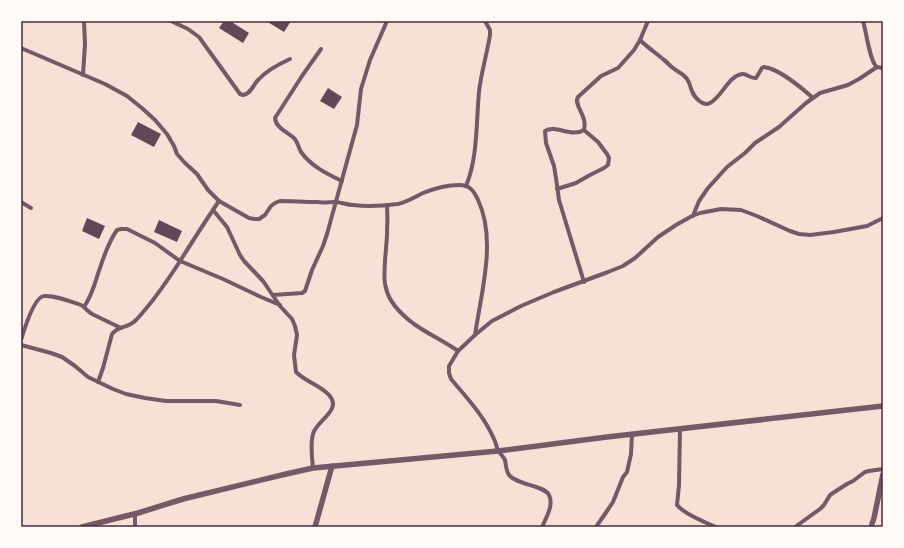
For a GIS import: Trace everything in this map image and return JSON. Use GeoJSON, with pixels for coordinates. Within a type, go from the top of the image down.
{"type":"FeatureCollection","features":[{"type":"Feature","properties":{"kind":"street"},"geometry":{"type":"LineString","coordinates":[[83,75],[85,44],[84,21]]}},
{"type":"Feature","properties":{"kind":"street"},"geometry":{"type":"LineString","coordinates":[[171,21],[188,29],[199,37],[240,94],[243,95],[248,94],[257,80],[262,76],[290,59]]}},
{"type":"Feature","properties":{"kind":"street"},"geometry":{"type":"LineString","coordinates":[[273,295],[299,293],[305,291],[312,270],[328,234],[357,125],[361,89],[370,60],[387,21]]}},
{"type":"Feature","properties":{"kind":"street"},"geometry":{"type":"LineString","coordinates":[[466,186],[470,177],[473,163],[479,93],[490,35],[490,30],[486,21]]}},
{"type":"Feature","properties":{"kind":"street"},"geometry":{"type":"LineString","coordinates":[[584,130],[584,120],[576,100],[601,76],[618,68],[634,50],[648,21]]}},
{"type":"Feature","properties":{"kind":"street"},"geometry":{"type":"LineString","coordinates":[[863,21],[873,63],[877,67],[883,68]]}},
{"type":"Feature","properties":{"kind":"street"},"geometry":{"type":"LineString","coordinates":[[640,40],[686,78],[690,84],[692,92],[702,103],[710,103],[718,97],[729,82],[736,76],[745,74],[756,78],[764,67],[774,70],[796,84],[813,98]]}},
{"type":"Feature","properties":{"kind":"street"},"geometry":{"type":"LineString","coordinates":[[21,48],[105,84],[127,96],[155,120],[167,134],[177,154],[197,174],[208,190],[219,201],[249,218],[259,219],[265,215],[271,206],[280,201],[336,202],[352,206],[373,206],[401,203],[424,192],[446,186],[459,185],[471,188],[476,194],[481,206],[486,228],[487,249],[485,276],[475,335]]}},
{"type":"Feature","properties":{"kind":"street"},"geometry":{"type":"LineString","coordinates":[[321,49],[275,118],[275,122],[297,142],[301,151],[310,161],[326,174],[342,181]]}},
{"type":"Feature","properties":{"kind":"street"},"geometry":{"type":"LineString","coordinates":[[692,216],[699,201],[708,188],[728,167],[755,143],[779,127],[820,93],[848,84],[877,67]]}},
{"type":"Feature","properties":{"kind":"street"},"geometry":{"type":"LineString","coordinates":[[584,130],[572,133],[554,129],[547,129],[545,131],[546,143],[554,166],[557,189],[563,213],[584,282]]}},
{"type":"Feature","properties":{"kind":"street"},"geometry":{"type":"LineString","coordinates":[[557,189],[576,182],[604,168],[608,164],[609,158],[607,154],[598,142],[584,130]]}},
{"type":"Feature","properties":{"kind":"street"},"geometry":{"type":"LineString","coordinates":[[98,382],[112,334],[116,330],[127,327],[135,322],[170,276],[219,201]]}},
{"type":"Feature","properties":{"kind":"street"},"geometry":{"type":"LineString","coordinates":[[21,202],[31,208]]}},
{"type":"Feature","properties":{"kind":"street"},"geometry":{"type":"LineString","coordinates":[[387,205],[385,274],[386,288],[392,302],[402,314],[414,324],[428,334],[445,342],[458,351]]}},
{"type":"Feature","properties":{"kind":"street"},"geometry":{"type":"LineString","coordinates":[[542,527],[550,508],[551,499],[548,493],[512,478],[508,473],[503,455],[498,451],[495,440],[484,419],[475,406],[451,379],[449,366],[458,351],[475,335],[492,321],[504,314],[554,292],[624,266],[658,237],[676,225],[700,213],[721,209],[741,210],[790,231],[810,235],[867,226],[883,218]]}},
{"type":"Feature","properties":{"kind":"street"},"geometry":{"type":"LineString","coordinates":[[213,210],[227,228],[244,261],[263,281],[296,326],[297,335],[294,355],[294,367],[296,372],[328,394],[332,399],[333,407],[330,413],[318,424],[313,432],[311,444],[313,468]]}},
{"type":"Feature","properties":{"kind":"street"},"geometry":{"type":"LineString","coordinates":[[84,307],[91,297],[104,254],[113,236],[117,230],[121,228],[127,229],[155,243],[180,261],[223,279],[280,306]]}},
{"type":"Feature","properties":{"kind":"street"},"geometry":{"type":"LineString","coordinates":[[21,340],[35,304],[39,298],[44,296],[81,305],[92,314],[121,328]]}},
{"type":"Feature","properties":{"kind":"street"},"geometry":{"type":"LineString","coordinates":[[21,345],[62,357],[88,377],[113,390],[126,394],[166,401],[216,401],[240,405]]}},
{"type":"Feature","properties":{"kind":"street"},"geometry":{"type":"LineString","coordinates":[[82,527],[134,514],[183,499],[313,468],[498,451],[632,434],[883,406]]}},
{"type":"Feature","properties":{"kind":"street"},"geometry":{"type":"LineString","coordinates":[[680,429],[679,485],[677,505],[680,509],[690,515],[716,527]]}},
{"type":"Feature","properties":{"kind":"street"},"geometry":{"type":"LineString","coordinates":[[596,527],[608,511],[623,477],[627,472],[631,454],[632,434]]}},
{"type":"Feature","properties":{"kind":"street"},"geometry":{"type":"LineString","coordinates":[[315,527],[332,466]]}},
{"type":"Feature","properties":{"kind":"street"},"geometry":{"type":"LineString","coordinates":[[795,527],[820,510],[830,496],[836,491],[865,472],[883,469]]}},
{"type":"Feature","properties":{"kind":"street"},"geometry":{"type":"LineString","coordinates":[[871,527],[883,474]]}},
{"type":"Feature","properties":{"kind":"street"},"geometry":{"type":"LineString","coordinates":[[134,514],[135,527]]}},
{"type":"Feature","properties":{"kind":"building"},"geometry":{"type":"Polygon","coordinates":[[[224,21],[230,21],[249,33],[243,43],[219,28],[224,21]]]}},
{"type":"Feature","properties":{"kind":"building"},"geometry":{"type":"Polygon","coordinates":[[[266,21],[291,21],[284,32],[266,21]]]}},
{"type":"Feature","properties":{"kind":"building"},"geometry":{"type":"Polygon","coordinates":[[[328,88],[342,97],[334,109],[320,101],[328,88]]]}},
{"type":"Feature","properties":{"kind":"building"},"geometry":{"type":"Polygon","coordinates":[[[138,122],[161,134],[154,147],[131,135],[138,122]]]}},
{"type":"Feature","properties":{"kind":"building"},"geometry":{"type":"Polygon","coordinates":[[[87,218],[105,226],[99,239],[82,231],[87,218]]]}},
{"type":"Feature","properties":{"kind":"building"},"geometry":{"type":"Polygon","coordinates":[[[159,220],[182,231],[177,242],[154,232],[159,220]]]}}]}
